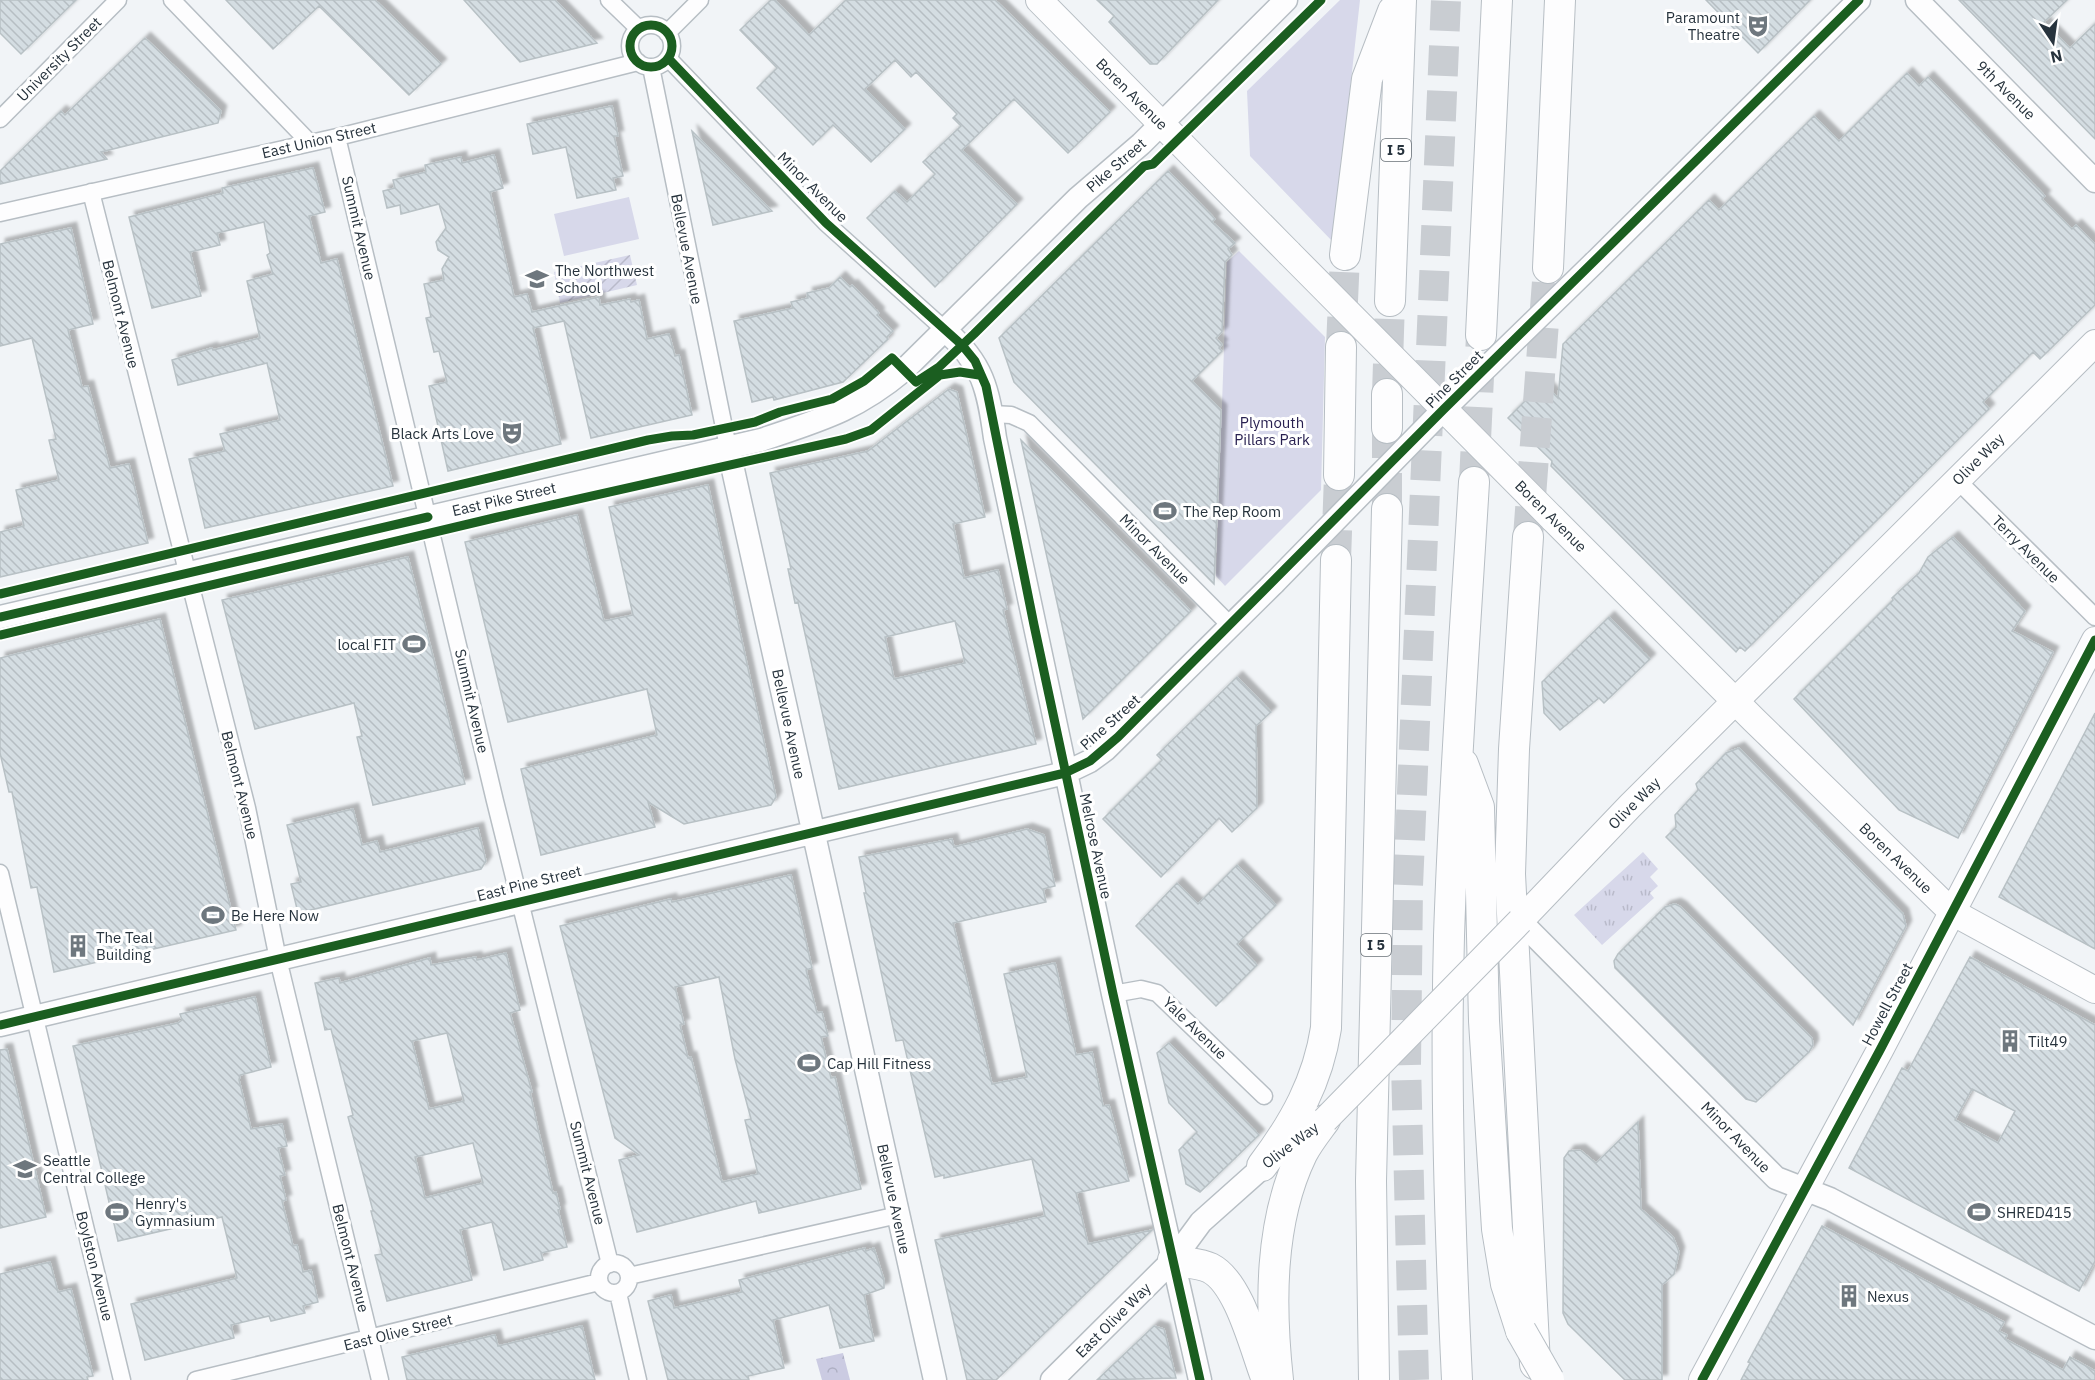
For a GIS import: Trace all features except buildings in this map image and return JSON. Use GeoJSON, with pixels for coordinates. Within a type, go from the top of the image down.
{"type":"FeatureCollection","features":[{"type":"Feature","properties":{"kind":"highway"},"geometry":{"type":"LineString","coordinates":[[1345,255],[1367,79],[1399,0]]}},
{"type":"Feature","properties":{"kind":"highway","name":"I 5"},"geometry":{"type":"LineString","coordinates":[[1390,301],[1399,0]]}},
{"type":"Feature","properties":{"kind":"highway"},"geometry":{"type":"LineString","coordinates":[[1481,334],[1497,0]]}},
{"type":"Feature","properties":{"kind":"highway"},"geometry":{"type":"LineString","coordinates":[[1548,268],[1560,0]]}},
{"type":"Feature","properties":{"kind":"highway"},"geometry":{"type":"LineString","coordinates":[[1339,475],[1341,347]]}},
{"type":"Feature","properties":{"kind":"highway"},"geometry":{"type":"LineString","coordinates":[[1387,394],[1387,428]]}},
{"type":"Feature","properties":{"kind":"highway"},"geometry":{"type":"LineString","coordinates":[[1457,1380],[1448,1186],[1449,936],[1474,483]]}},
{"type":"Feature","properties":{"kind":"highway","name":"I 5"},"geometry":{"type":"LineString","coordinates":[[1374,1380],[1371,1181],[1387,509]]}},
{"type":"Feature","properties":{"kind":"highway"},"geometry":{"type":"LineString","coordinates":[[1528,537],[1514,749],[1510,874],[1536,1380]]}},
{"type":"Feature","properties":{"kind":"highway"},"geometry":{"type":"LineString","coordinates":[[1262,1166],[1289,1129],[1307,1094],[1320,1061],[1326,1028],[1336,560]]}},
{"type":"Feature","properties":{"kind":"highway"},"geometry":{"type":"LineString","coordinates":[[1458,752],[1479,807],[1484,1021],[1496,1218],[1506,1284],[1521,1331],[1549,1380]]}},
{"type":"Feature","properties":{"kind":"highway"},"geometry":{"type":"LineString","coordinates":[[1278,1380],[1274,1307],[1283,1216],[1289,1190],[1302,1154],[1325,1120]]}},
{"type":"Feature","properties":{"kind":"highway"},"geometry":{"type":"LineString","coordinates":[[1173,1260],[1210,1268],[1226,1280],[1245,1320],[1267,1380]]}},
{"type":"Feature","properties":{"kind":"main road","name":"Boren Avenue"},"geometry":{"type":"LineString","coordinates":[[1039,0],[1736,702],[1952,912],[2095,990]]}},
{"type":"Feature","properties":{"kind":"main road","name":"Pike Street"},"geometry":{"type":"LineString","coordinates":[[945,330],[1078,198],[1142,144],[1286,0]]}},
{"type":"Feature","properties":{"kind":"main road","name":"Pine Street"},"geometry":{"type":"LineString","coordinates":[[1065,772],[1090,761],[1105,750],[1274,583],[1444,409],[1859,0]]}},
{"type":"Feature","properties":{"kind":"main road","name":"9th Avenue"},"geometry":{"type":"LineString","coordinates":[[1917,0],[2095,181]]}},
{"type":"Feature","properties":{"kind":"main road","name":"Melrose Avenue"},"geometry":{"type":"LineString","coordinates":[[945,330],[975,361],[989,394],[1065,772],[1200,1380]]}},
{"type":"Feature","properties":{"kind":"main road","name":"East Pike Street"},"geometry":{"type":"LineString","coordinates":[[0,617],[761,440],[852,408],[904,370],[945,330]]}},
{"type":"Feature","properties":{"kind":"main road","name":"Olive Way"},"geometry":{"type":"LineString","coordinates":[[1173,1260],[1201,1222],[1262,1166],[1325,1120],[1550,889],[2095,343]]}},
{"type":"Feature","properties":{"kind":"main road","name":"Bellevue Avenue"},"geometry":{"type":"LineString","coordinates":[[728,447],[935,1380]]}},
{"type":"Feature","properties":{"kind":"main road","name":"Howell Street"},"geometry":{"type":"LineString","coordinates":[[1702,1380],[2095,640]]}},
{"type":"Feature","properties":{"kind":"main road","name":"East Pine Street"},"geometry":{"type":"LineString","coordinates":[[0,1025],[1065,772]]}},
{"type":"Feature","properties":{"kind":"main road","name":"Minor Avenue"},"geometry":{"type":"LineString","coordinates":[[1520,921],[1776,1178],[1830,1198],[2095,1338]]}},
{"type":"Feature","properties":{"kind":"main road","name":"East Olive Way"},"geometry":{"type":"LineString","coordinates":[[1052,1380],[1173,1260]]}},
{"type":"Feature","properties":{"kind":"street","name":"University Street"},"geometry":{"type":"LineString","coordinates":[[0,119],[118,0]]}},
{"type":"Feature","properties":{"kind":"street"},"geometry":{"type":"LineString","coordinates":[[172,0],[310,143]]}},
{"type":"Feature","properties":{"kind":"street"},"geometry":{"type":"LineString","coordinates":[[609,0],[639,29]]}},
{"type":"Feature","properties":{"kind":"street"},"geometry":{"type":"LineString","coordinates":[[667,33],[700,0]]}},
{"type":"Feature","properties":{"kind":"street"},"geometry":{"type":"LineString","coordinates":[[651,25],[667,33],[672,47],[668,58],[644,64],[632,56],[630,44],[639,29],[651,25]]}},
{"type":"Feature","properties":{"kind":"street","name":"Minor Avenue"},"geometry":{"type":"LineString","coordinates":[[668,58],[826,223],[945,330]]}},
{"type":"Feature","properties":{"kind":"street","name":"East Union Street"},"geometry":{"type":"LineString","coordinates":[[0,213],[337,137],[644,64]]}},
{"type":"Feature","properties":{"kind":"street","name":"Bellevue Avenue"},"geometry":{"type":"LineString","coordinates":[[644,64],[728,447]]}},
{"type":"Feature","properties":{"kind":"street","name":"Summit Avenue"},"geometry":{"type":"LineString","coordinates":[[337,137],[610,1264]]}},
{"type":"Feature","properties":{"kind":"street","name":"Belmont Avenue"},"geometry":{"type":"LineString","coordinates":[[91,192],[247,808],[278,959],[380,1380]]}},
{"type":"Feature","properties":{"kind":"street","name":"Minor Avenue"},"geometry":{"type":"LineString","coordinates":[[992,414],[1011,415],[1029,423],[1231,626]]}},
{"type":"Feature","properties":{"kind":"street","name":"Terry Avenue"},"geometry":{"type":"LineString","coordinates":[[1957,480],[2095,617]]}},
{"type":"Feature","properties":{"kind":"street","name":"Boylston Avenue"},"geometry":{"type":"LineString","coordinates":[[0,873],[122,1380]]}},
{"type":"Feature","properties":{"kind":"street","name":"Yale Avenue"},"geometry":{"type":"LineString","coordinates":[[1113,994],[1141,989],[1158,993],[1264,1096]]}},
{"type":"Feature","properties":{"kind":"street"},"geometry":{"type":"LineString","coordinates":[[629,1276],[898,1215]]}},
{"type":"Feature","properties":{"kind":"street"},"geometry":{"type":"LineString","coordinates":[[610,1264],[624,1267],[629,1276],[627,1286],[618,1293],[606,1292],[599,1282],[601,1270],[610,1264]]}},
{"type":"Feature","properties":{"kind":"street","name":"East Olive Street"},"geometry":{"type":"LineString","coordinates":[[196,1380],[371,1340],[599,1282]]}},
{"type":"Feature","properties":{"kind":"street"},"geometry":{"type":"LineString","coordinates":[[618,1293],[638,1380]]}},
{"type":"Feature","properties":{"kind":"green space"},"geometry":{"type":"Polygon","coordinates":[[[1340,0],[1360,0],[1333,242],[1250,156],[1247,91],[1340,0]]]}},
{"type":"Feature","properties":{"kind":"green space"},"geometry":{"type":"Polygon","coordinates":[[[629,197],[639,239],[564,256],[554,214],[629,197]]]}},
{"type":"Feature","properties":{"kind":"green space","name":"Plymouth Pillars Park"},"geometry":{"type":"Polygon","coordinates":[[[1239,251],[1325,337],[1321,490],[1225,586],[1216,576],[1227,262],[1239,251]]]}},
{"type":"Feature","properties":{"kind":"green space"},"geometry":{"type":"Polygon","coordinates":[[[630,255],[637,285],[560,303],[554,272],[630,255]]]}},
{"type":"Feature","properties":{"kind":"green space"},"geometry":{"type":"Polygon","coordinates":[[[1643,852],[1658,869],[1650,877],[1658,886],[1650,893],[1654,898],[1602,945],[1574,915],[1643,852]]]}},
{"type":"Feature","properties":{"kind":"green space"},"geometry":{"type":"Polygon","coordinates":[[[843,1353],[850,1380],[822,1380],[816,1359],[843,1353]]]}},
{"type":"Feature","properties":{"kind":"tunnel"},"geometry":{"type":"LineString","coordinates":[[1414,1380],[1406,1064],[1408,886],[1446,0]]}},
{"type":"Feature","properties":{"kind":"tunnel"},"geometry":{"type":"LineString","coordinates":[[1341,347],[1345,255]]}},
{"type":"Feature","properties":{"kind":"tunnel"},"geometry":{"type":"LineString","coordinates":[[1528,537],[1548,268]]}},
{"type":"Feature","properties":{"kind":"tunnel"},"geometry":{"type":"LineString","coordinates":[[1387,394],[1390,301]]}},
{"type":"Feature","properties":{"kind":"tunnel"},"geometry":{"type":"LineString","coordinates":[[1474,482],[1481,335]]}},
{"type":"Feature","properties":{"kind":"tunnel"},"geometry":{"type":"LineString","coordinates":[[1387,428],[1387,509]]}},
{"type":"Feature","properties":{"kind":"tunnel"},"geometry":{"type":"LineString","coordinates":[[1336,560],[1339,475]]}},
{"type":"Feature","properties":{"kind":"cycle path"},"geometry":{"type":"LineString","coordinates":[[0,594],[648,440],[693,435],[755,422],[780,412],[832,399],[864,381],[892,358],[916,382],[939,367],[974,334],[1144,166],[1153,164],[1321,0]]}},
{"type":"Feature","properties":{"kind":"cycle path"},"geometry":{"type":"LineString","coordinates":[[0,1025],[1065,773],[1090,761],[1118,737],[1444,409],[1859,0]]}},
{"type":"Feature","properties":{"kind":"cycle path"},"geometry":{"type":"LineString","coordinates":[[651,25],[666,31],[672,46],[666,61],[651,67],[636,61],[630,46],[636,31],[651,25]]}},
{"type":"Feature","properties":{"kind":"cycle path"},"geometry":{"type":"LineString","coordinates":[[668,58],[826,223],[962,345],[975,361],[986,386],[1034,625],[1113,994],[1200,1380]]}},
{"type":"Feature","properties":{"kind":"cycle path"},"geometry":{"type":"LineString","coordinates":[[0,635],[498,517],[846,439],[871,430],[940,375],[960,372],[979,375]]}},
{"type":"Feature","properties":{"kind":"cycle path"},"geometry":{"type":"LineString","coordinates":[[0,617],[428,517]]}},
{"type":"Feature","properties":{"kind":"cycle path"},"geometry":{"type":"LineString","coordinates":[[1702,1380],[1880,1050],[2095,640]]}},
{"type":"Feature","properties":{"kind":"place","name":"Paramount Theatre"},"geometry":{"type":"Point","coordinates":[1758,26]}},
{"type":"Feature","properties":{"kind":"place","name":"The Northwest School"},"geometry":{"type":"Point","coordinates":[537,279]}},
{"type":"Feature","properties":{"kind":"place","name":"Black Arts Love"},"geometry":{"type":"Point","coordinates":[512,433]}},
{"type":"Feature","properties":{"kind":"place","name":"The Rep Room"},"geometry":{"type":"Point","coordinates":[1165,511]}},
{"type":"Feature","properties":{"kind":"place","name":"local FIT"},"geometry":{"type":"Point","coordinates":[414,644]}},
{"type":"Feature","properties":{"kind":"place","name":"Be Here Now"},"geometry":{"type":"Point","coordinates":[213,915]}},
{"type":"Feature","properties":{"kind":"place","name":"The Teal Building"},"geometry":{"type":"Point","coordinates":[78,946]}},
{"type":"Feature","properties":{"kind":"place","name":"Tilt49"},"geometry":{"type":"Point","coordinates":[2010,1041]}},
{"type":"Feature","properties":{"kind":"place","name":"Cap Hill Fitness"},"geometry":{"type":"Point","coordinates":[809,1063]}},
{"type":"Feature","properties":{"kind":"place","name":"Seattle Central College"},"geometry":{"type":"Point","coordinates":[25,1169]}},
{"type":"Feature","properties":{"kind":"place","name":"Henry's Gymnasium"},"geometry":{"type":"Point","coordinates":[117,1212]}},
{"type":"Feature","properties":{"kind":"place","name":"SHRED415"},"geometry":{"type":"Point","coordinates":[1979,1212]}},
{"type":"Feature","properties":{"kind":"place","name":"Nexus"},"geometry":{"type":"Point","coordinates":[1849,1296]}}]}
